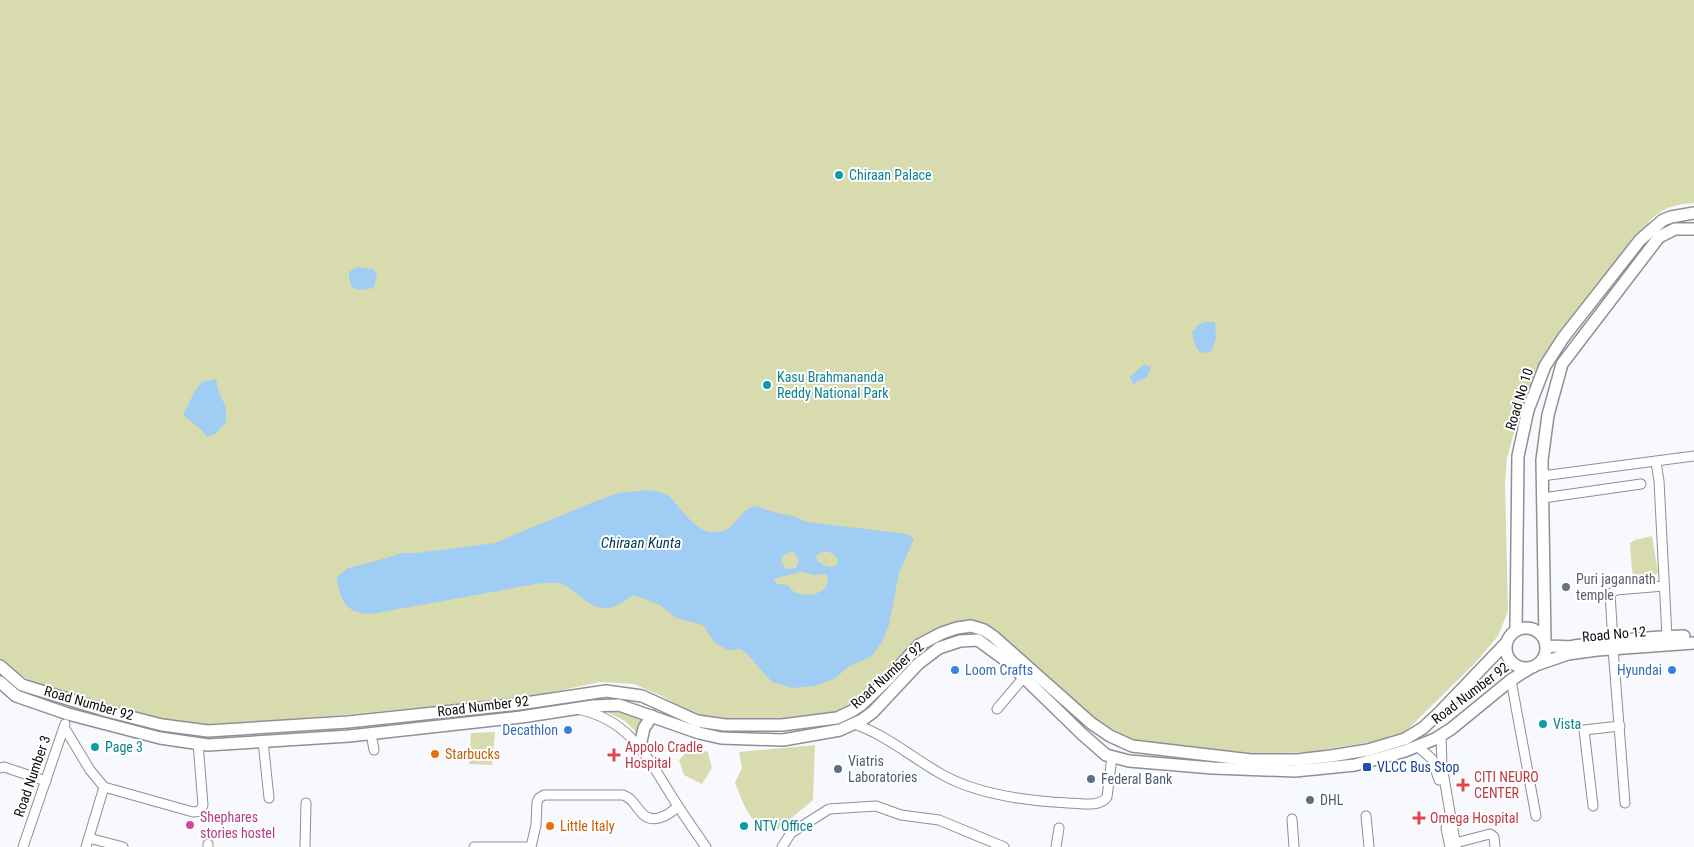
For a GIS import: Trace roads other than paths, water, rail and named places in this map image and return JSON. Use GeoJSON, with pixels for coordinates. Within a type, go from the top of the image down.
{"type":"FeatureCollection","features":[{"type":"Feature","properties":{"kind":"main road","name":"Road No 10"},"geometry":{"type":"LineString","coordinates":[[1516,630],[1518,456],[1528,410],[1545,366],[1563,338],[1640,240],[1663,220],[1694,213]]}},
{"type":"Feature","properties":{"kind":"main road"},"geometry":{"type":"LineString","coordinates":[[1671,217],[1675,229]]}},
{"type":"Feature","properties":{"kind":"main road"},"geometry":{"type":"LineString","coordinates":[[1694,229],[1675,229],[1659,237],[1562,364],[1548,415],[1542,460],[1546,644],[1545,656],[1535,666],[1517,666],[1508,657],[1506,643],[1516,630],[1530,628],[1541,634],[1546,644],[1572,647],[1694,636]]}},
{"type":"Feature","properties":{"kind":"main road","name":"Road Number 92"},"geometry":{"type":"LineString","coordinates":[[0,666],[22,685],[107,712],[182,728],[208,731],[351,722],[519,704],[606,691],[642,696],[697,721],[724,725],[782,725],[837,718],[852,711],[861,705],[920,645],[942,633],[971,626],[984,630],[994,636],[1091,723],[1110,736],[1132,746],[1251,760],[1297,760],[1389,745],[1405,739],[1423,728],[1506,643]]}},
{"type":"Feature","properties":{"kind":"main road","name":"Road Number 92"},"geometry":{"type":"LineString","coordinates":[[0,682],[16,696],[68,714],[151,736],[208,745],[354,735],[521,717],[593,706],[619,706],[699,733],[721,738],[783,740],[840,730],[854,724],[873,712],[918,664],[939,648],[960,641],[978,640],[1008,662],[1100,750],[1112,757],[1129,761],[1213,768],[1295,771],[1354,765],[1418,746],[1441,735],[1512,680],[1535,666]]}},
{"type":"Feature","properties":{"kind":"main road","name":"Road No 12"},"geometry":{"type":"LineString","coordinates":[[1535,666],[1568,654],[1614,644],[1694,642]]}},
{"type":"Feature","properties":{"kind":"main road"},"geometry":{"type":"LineString","coordinates":[[640,746],[644,728],[652,716]]}},
{"type":"Feature","properties":{"kind":"main road"},"geometry":{"type":"LineString","coordinates":[[351,722],[354,735]]}},
{"type":"Feature","properties":{"kind":"main road"},"geometry":{"type":"LineString","coordinates":[[1353,752],[1354,765]]}},
{"type":"Feature","properties":{"kind":"main road"},"geometry":{"type":"LineString","coordinates":[[1213,768],[1215,756]]}},
{"type":"Feature","properties":{"kind":"street"},"geometry":{"type":"LineString","coordinates":[[1542,476],[1694,456]]}},
{"type":"Feature","properties":{"kind":"street"},"geometry":{"type":"LineString","coordinates":[[1656,462],[1659,481],[1667,637]]}},
{"type":"Feature","properties":{"kind":"street"},"geometry":{"type":"LineString","coordinates":[[1543,498],[1642,484]]}},
{"type":"Feature","properties":{"kind":"street"},"geometry":{"type":"LineString","coordinates":[[1625,803],[1610,594],[1616,590],[1664,586]]}},
{"type":"Feature","properties":{"kind":"street"},"geometry":{"type":"LineString","coordinates":[[1694,642],[1694,653]]}},
{"type":"Feature","properties":{"kind":"street"},"geometry":{"type":"LineString","coordinates":[[997,709],[1024,678]]}},
{"type":"Feature","properties":{"kind":"street"},"geometry":{"type":"LineString","coordinates":[[1512,680],[1536,816]]}},
{"type":"Feature","properties":{"kind":"street"},"geometry":{"type":"LineString","coordinates":[[576,708],[594,712],[624,730],[640,746],[706,847]]}},
{"type":"Feature","properties":{"kind":"street"},"geometry":{"type":"LineString","coordinates":[[872,730],[873,712]]}},
{"type":"Feature","properties":{"kind":"street","name":"Road Number 3"},"geometry":{"type":"LineString","coordinates":[[23,847],[68,714]]}},
{"type":"Feature","properties":{"kind":"street"},"geometry":{"type":"LineString","coordinates":[[854,724],[872,730],[944,776],[987,790],[1050,802],[1095,804],[1104,801],[1107,797],[1112,757]]}},
{"type":"Feature","properties":{"kind":"street"},"geometry":{"type":"LineString","coordinates":[[1593,806],[1584,730],[1620,726]]}},
{"type":"Feature","properties":{"kind":"street"},"geometry":{"type":"LineString","coordinates":[[64,727],[90,770],[104,787],[193,812],[200,811],[203,805],[198,743]]}},
{"type":"Feature","properties":{"kind":"street"},"geometry":{"type":"LineString","coordinates":[[371,733],[374,750]]}},
{"type":"Feature","properties":{"kind":"street"},"geometry":{"type":"LineString","coordinates":[[1441,735],[1442,766],[1454,846]]}},
{"type":"Feature","properties":{"kind":"street"},"geometry":{"type":"LineString","coordinates":[[263,741],[269,798]]}},
{"type":"Feature","properties":{"kind":"street"},"geometry":{"type":"LineString","coordinates":[[1418,746],[1428,754],[1435,764],[1454,846]]}},
{"type":"Feature","properties":{"kind":"street"},"geometry":{"type":"LineString","coordinates":[[0,768],[4,767],[46,780]]}},
{"type":"Feature","properties":{"kind":"street"},"geometry":{"type":"LineString","coordinates":[[104,787],[88,843],[123,847]]}},
{"type":"Feature","properties":{"kind":"street"},"geometry":{"type":"LineString","coordinates":[[477,847],[532,847],[536,825],[537,802],[544,795],[623,795],[632,800],[641,814],[652,819],[659,819],[669,814],[678,806]]}},
{"type":"Feature","properties":{"kind":"street"},"geometry":{"type":"LineString","coordinates":[[304,847],[306,803]]}},
{"type":"Feature","properties":{"kind":"street"},"geometry":{"type":"LineString","coordinates":[[782,847],[791,833],[829,809],[876,806],[901,815],[939,820],[1004,847]]}},
{"type":"Feature","properties":{"kind":"street"},"geometry":{"type":"LineString","coordinates":[[1366,816],[1369,847]]}},
{"type":"Feature","properties":{"kind":"street"},"geometry":{"type":"LineString","coordinates":[[1292,819],[1294,847]]}},
{"type":"Feature","properties":{"kind":"street"},"geometry":{"type":"LineString","coordinates":[[1056,847],[1059,828]]}},
{"type":"Feature","properties":{"kind":"street"},"geometry":{"type":"LineString","coordinates":[[1454,846],[1490,834],[1494,837],[1495,847]]}},
{"type":"Feature","properties":{"kind":"water"},"geometry":{"type":"Polygon","coordinates":[[[358,267],[373,269],[377,275],[374,288],[360,290],[352,287],[349,272],[358,267]]]}},
{"type":"Feature","properties":{"kind":"water"},"geometry":{"type":"Polygon","coordinates":[[[1204,322],[1215,322],[1216,337],[1212,351],[1201,353],[1196,347],[1192,333],[1198,325],[1204,322]]]}},
{"type":"Feature","properties":{"kind":"water"},"geometry":{"type":"Polygon","coordinates":[[[1144,364],[1151,367],[1147,377],[1133,384],[1130,377],[1144,364]]]}},
{"type":"Feature","properties":{"kind":"water"},"geometry":{"type":"Polygon","coordinates":[[[216,379],[219,393],[226,407],[226,422],[215,434],[207,437],[203,431],[183,415],[195,391],[202,382],[216,379]]]}},
{"type":"Feature","properties":{"kind":"water","name":"Chiraan Kunta"},"geometry":{"type":"Polygon","coordinates":[[[647,490],[666,494],[696,526],[715,532],[727,529],[745,511],[755,506],[793,516],[807,522],[907,534],[914,539],[899,573],[889,625],[882,642],[872,656],[848,667],[834,679],[815,686],[792,688],[772,682],[746,653],[740,649],[728,650],[715,643],[703,625],[676,618],[660,605],[634,595],[616,606],[602,608],[590,603],[564,585],[546,583],[371,614],[354,611],[343,601],[337,577],[348,568],[402,553],[417,553],[495,543],[619,493],[647,490]],[[825,551],[816,557],[818,562],[828,567],[836,566],[838,562],[837,557],[825,551]],[[789,552],[782,557],[781,562],[786,569],[796,568],[799,560],[794,552],[789,552]],[[801,572],[776,578],[774,581],[777,584],[788,585],[792,590],[807,595],[818,593],[822,590],[828,577],[825,574],[814,575],[801,572]]]}},
{"type":"Feature","properties":{"kind":"place","name":"Chiraan Palace"},"geometry":{"type":"Point","coordinates":[839,175]}},
{"type":"Feature","properties":{"kind":"place","name":"Kasu Brahmananda Reddy National Park"},"geometry":{"type":"Point","coordinates":[767,385]}},
{"type":"Feature","properties":{"kind":"place","name":"Puri jagannath temple"},"geometry":{"type":"Point","coordinates":[1566,587]}},
{"type":"Feature","properties":{"kind":"place","name":"Loom Crafts"},"geometry":{"type":"Point","coordinates":[955,670]}},
{"type":"Feature","properties":{"kind":"place","name":"Hyundai"},"geometry":{"type":"Point","coordinates":[1672,670]}},
{"type":"Feature","properties":{"kind":"place","name":"Vista"},"geometry":{"type":"Point","coordinates":[1543,724]}},
{"type":"Feature","properties":{"kind":"place","name":"Decathlon"},"geometry":{"type":"Point","coordinates":[568,730]}},
{"type":"Feature","properties":{"kind":"place","name":"Page 3"},"geometry":{"type":"Point","coordinates":[95,747]}},
{"type":"Feature","properties":{"kind":"place","name":"Starbucks"},"geometry":{"type":"Point","coordinates":[435,754]}},
{"type":"Feature","properties":{"kind":"place","name":"Appolo Cradle Hospital"},"geometry":{"type":"Point","coordinates":[614,755]}},
{"type":"Feature","properties":{"kind":"place","name":"VLCC Bus Stop"},"geometry":{"type":"Point","coordinates":[1367,767]}},
{"type":"Feature","properties":{"kind":"place","name":"Viatris Laboratories"},"geometry":{"type":"Point","coordinates":[838,769]}},
{"type":"Feature","properties":{"kind":"place","name":"Federal Bank"},"geometry":{"type":"Point","coordinates":[1091,779]}},
{"type":"Feature","properties":{"kind":"place","name":"CITI NEURO CENTER"},"geometry":{"type":"Point","coordinates":[1463,785]}},
{"type":"Feature","properties":{"kind":"place","name":"DHL"},"geometry":{"type":"Point","coordinates":[1310,800]}},
{"type":"Feature","properties":{"kind":"place","name":"Omega Hospital"},"geometry":{"type":"Point","coordinates":[1419,818]}},
{"type":"Feature","properties":{"kind":"place","name":"Shephares stories hostel"},"geometry":{"type":"Point","coordinates":[190,825]}},
{"type":"Feature","properties":{"kind":"place","name":"Little Italy"},"geometry":{"type":"Point","coordinates":[550,826]}},
{"type":"Feature","properties":{"kind":"place","name":"NTV Office"},"geometry":{"type":"Point","coordinates":[744,826]}}]}
